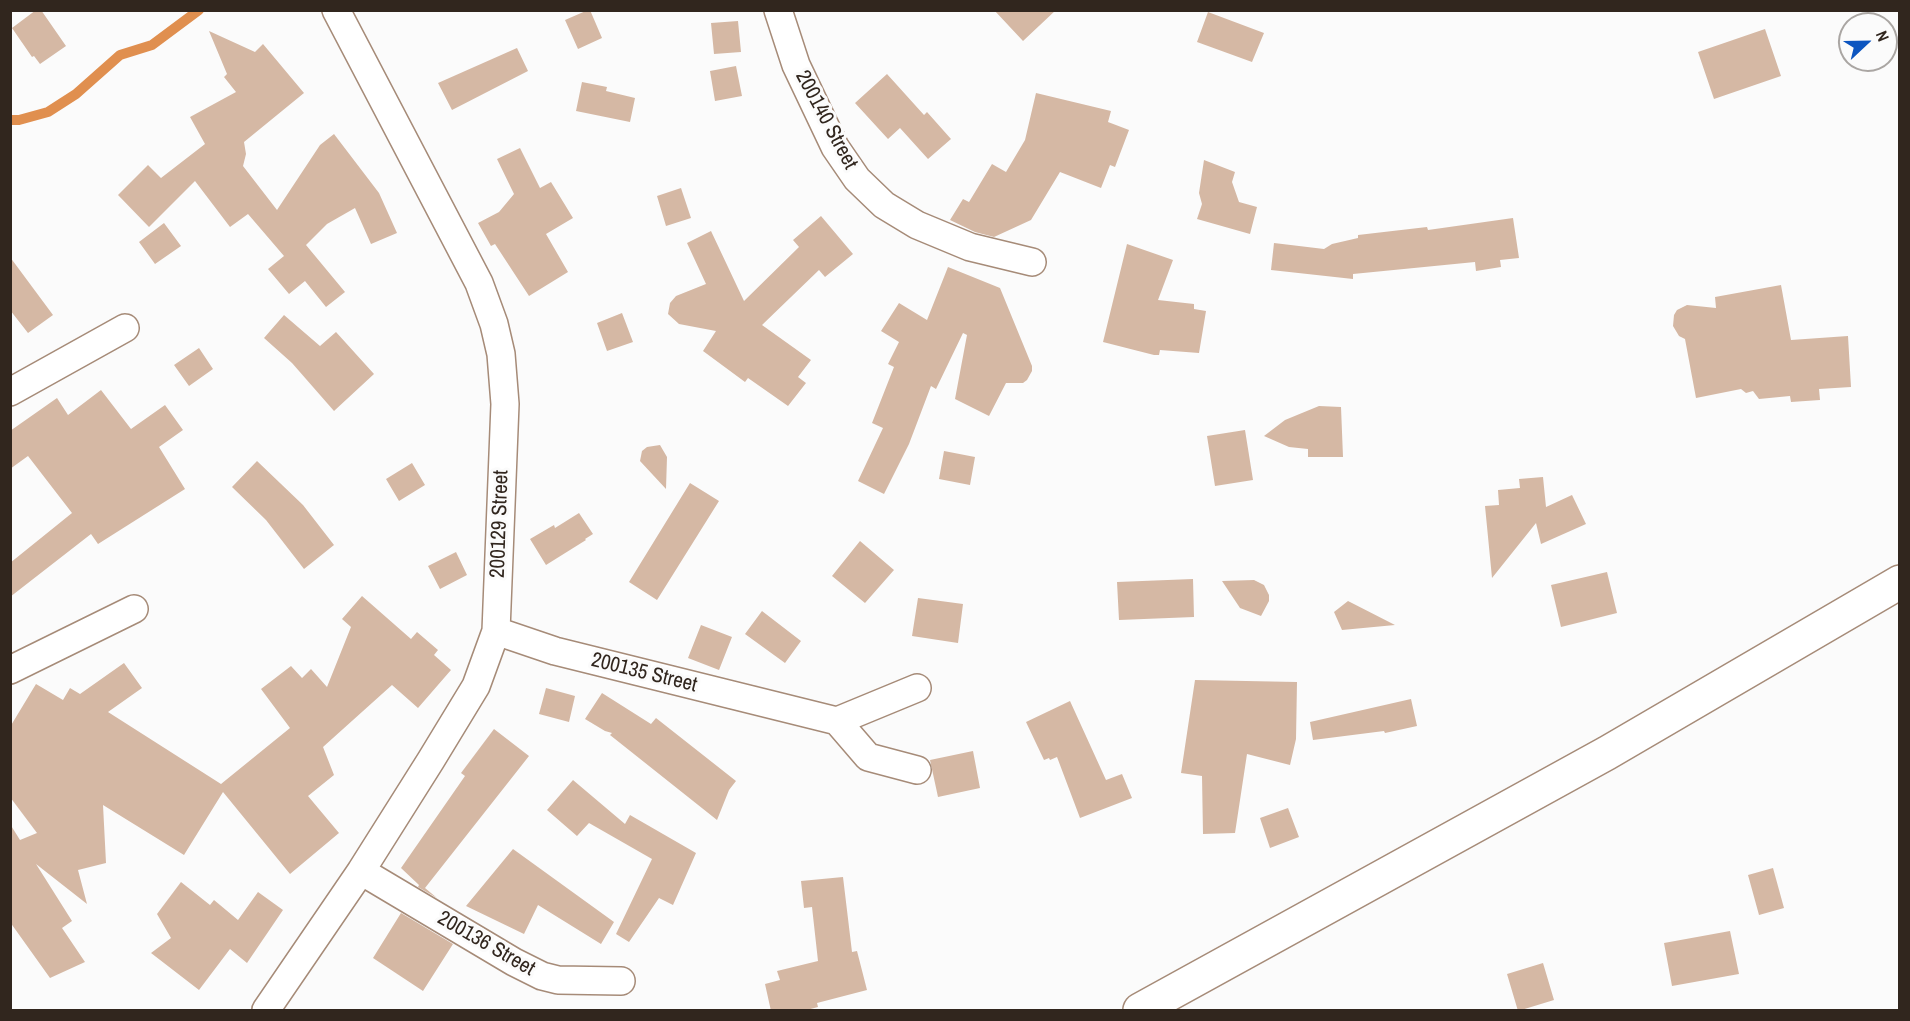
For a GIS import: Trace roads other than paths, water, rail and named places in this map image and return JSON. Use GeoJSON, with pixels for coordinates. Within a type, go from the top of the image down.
{"type":"FeatureCollection","features":[{"type":"Feature","properties":{"kind":"street","name":"200129 Street"},"geometry":{"type":"LineString","coordinates":[[266,1011],[361,871],[476,686],[496,632],[505,404],[501,354],[494,324],[479,283],[336,10]]}},
{"type":"Feature","properties":{"kind":"street","name":"200140 Street"},"geometry":{"type":"LineString","coordinates":[[778,10],[796,65],[835,147],[857,178],[884,205],[917,225],[970,247],[1032,262]]}},
{"type":"Feature","properties":{"kind":"street"},"geometry":{"type":"LineString","coordinates":[[10,392],[125,328]]}},
{"type":"Feature","properties":{"kind":"street"},"geometry":{"type":"LineString","coordinates":[[1140,1011],[1597,758],[1899,582]]}},
{"type":"Feature","properties":{"kind":"street"},"geometry":{"type":"LineString","coordinates":[[10,670],[134,609]]}},
{"type":"Feature","properties":{"kind":"street","name":"200135 Street"},"geometry":{"type":"LineString","coordinates":[[496,632],[555,651],[837,721]]}},
{"type":"Feature","properties":{"kind":"street"},"geometry":{"type":"LineString","coordinates":[[917,688],[837,721],[868,757],[917,770]]}},
{"type":"Feature","properties":{"kind":"street","name":"200136 Street"},"geometry":{"type":"LineString","coordinates":[[361,871],[514,962],[542,976],[558,980],[621,981]]}},
{"type":"Feature","properties":{"kind":"waterway"},"geometry":{"type":"LineString","coordinates":[[10,120],[19,120],[48,112],[76,94],[120,55],[152,45],[199,10]]}}]}
